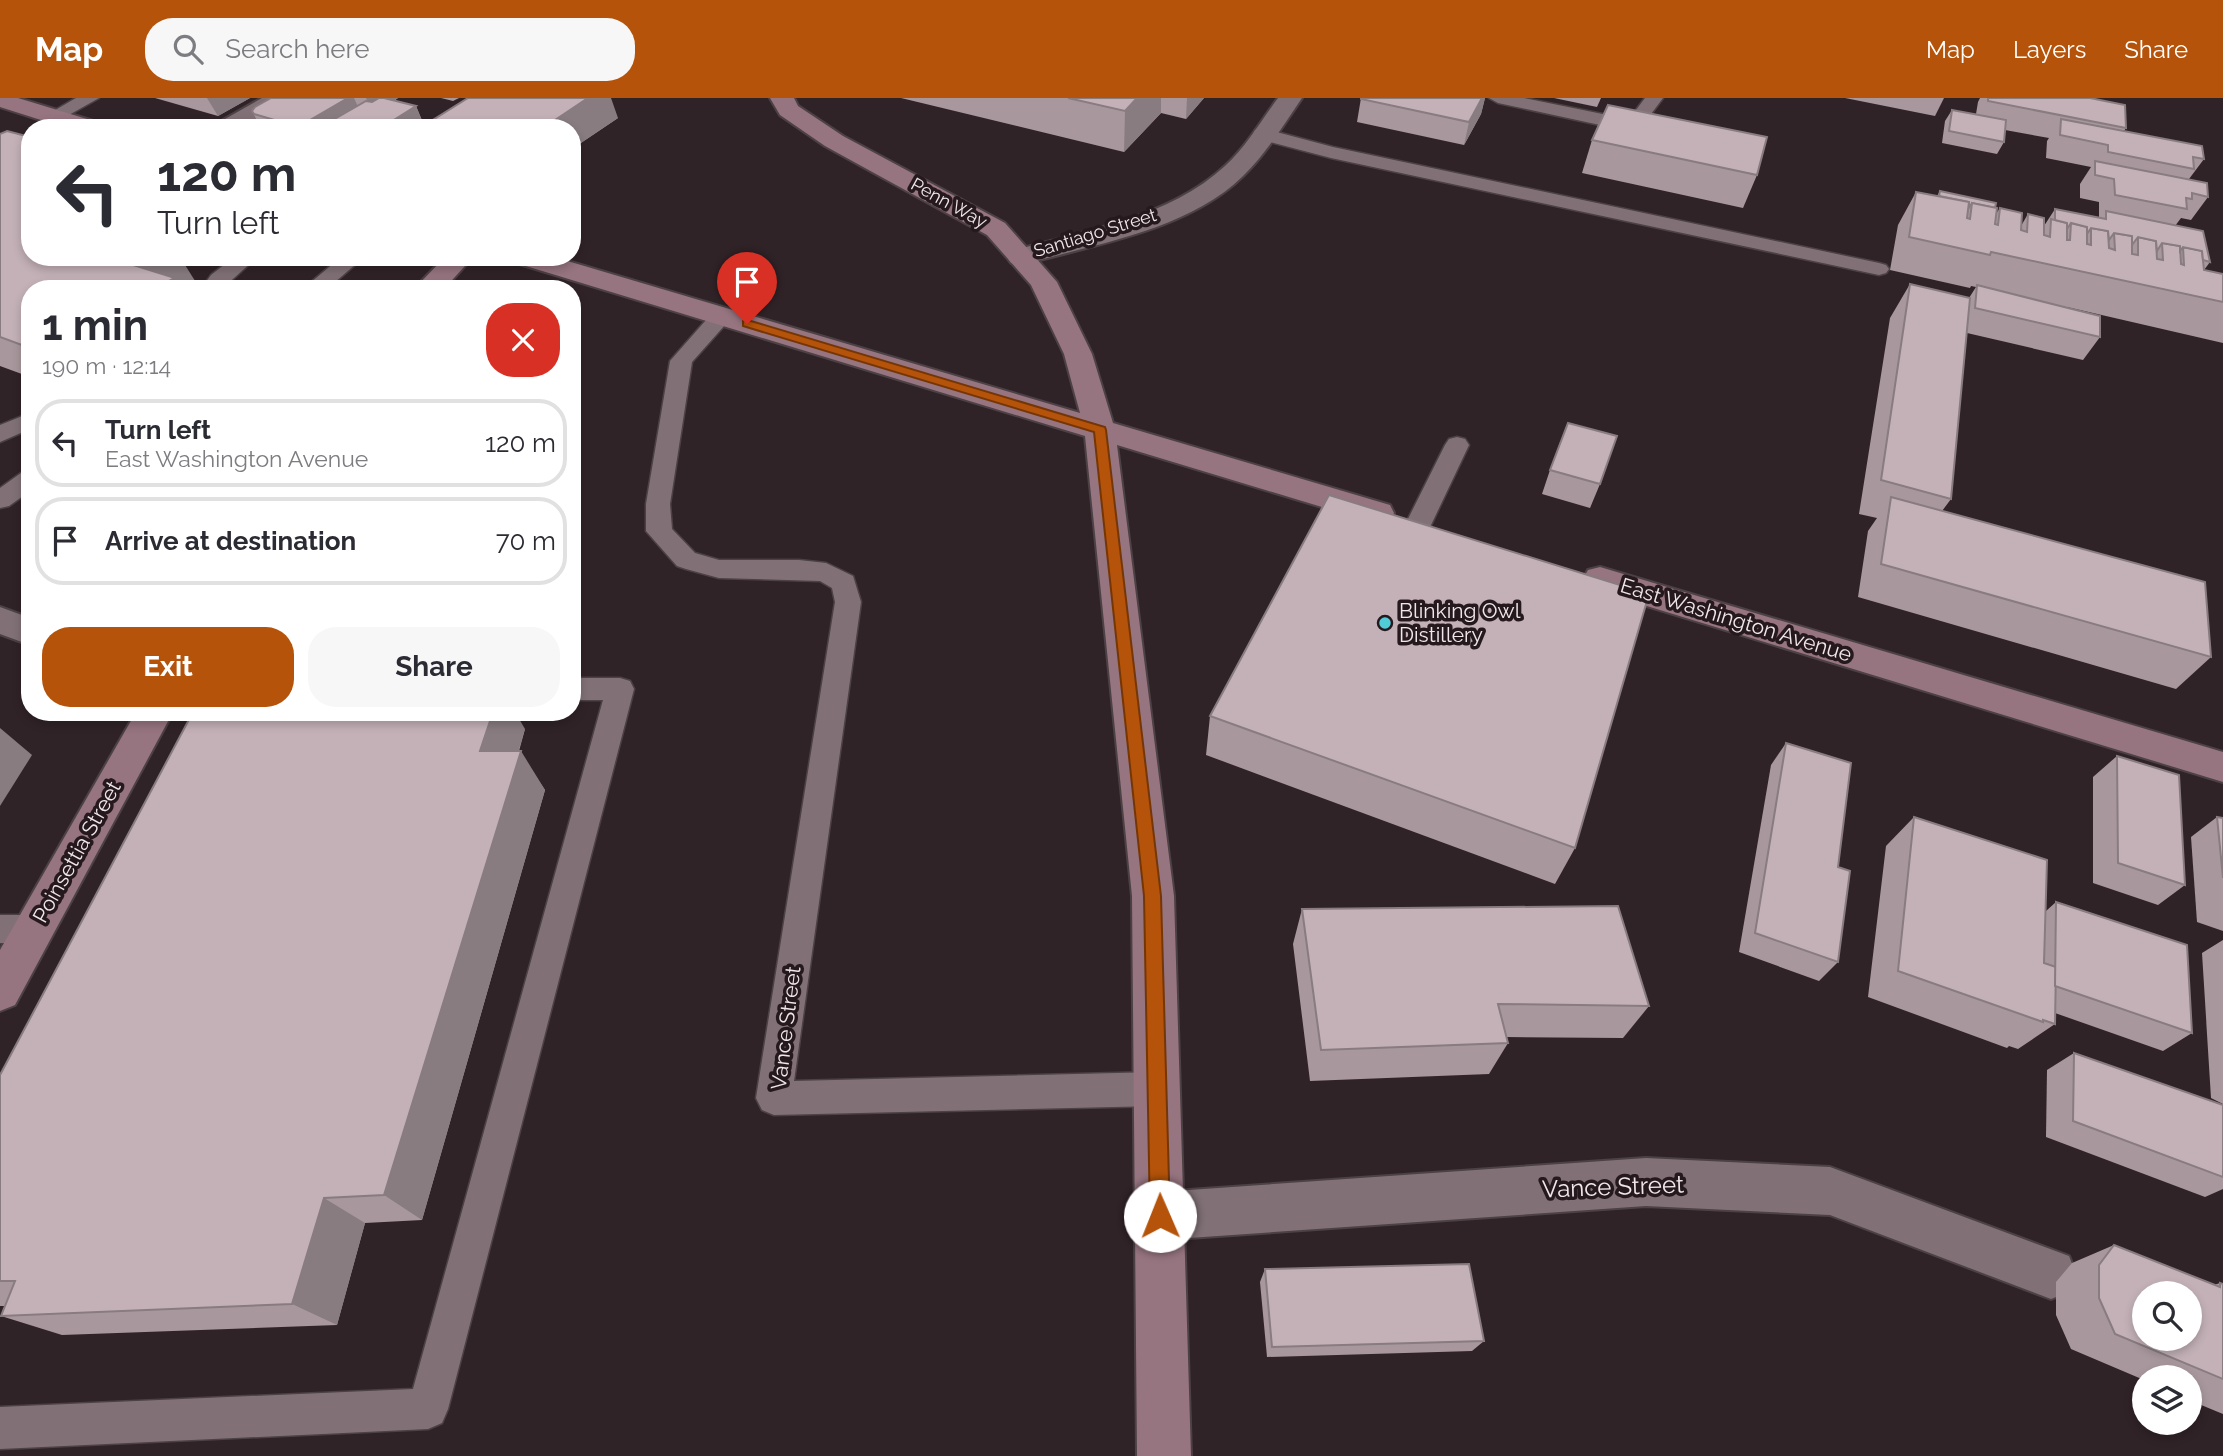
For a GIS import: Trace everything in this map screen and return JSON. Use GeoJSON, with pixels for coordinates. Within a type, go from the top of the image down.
{"type":"FeatureCollection","features":[{"type":"Feature","properties":{"kind":"street"},"geometry":{"type":"LineString","coordinates":[[242,119],[279,98]]}},
{"type":"Feature","properties":{"kind":"street","name":"Penn Way"},"geometry":{"type":"LineString","coordinates":[[782,98],[788,110],[834,141],[996,229],[1043,282],[1077,354],[1100,430],[1153,896],[1164,1456]]}},
{"type":"Feature","properties":{"kind":"street","name":"Santiago Street"},"geometry":{"type":"LineString","coordinates":[[1020,257],[1143,222],[1201,194],[1233,172],[1290,98]]}},
{"type":"Feature","properties":{"kind":"street"},"geometry":{"type":"LineString","coordinates":[[0,100],[64,119]]}},
{"type":"Feature","properties":{"kind":"street"},"geometry":{"type":"LineString","coordinates":[[437,280],[451,266]]}},
{"type":"Feature","properties":{"kind":"street"},"geometry":{"type":"LineString","coordinates":[[555,266],[1431,529]]}},
{"type":"Feature","properties":{"kind":"street","name":"East Washington Avenue"},"geometry":{"type":"LineString","coordinates":[[1563,569],[2223,767]]}},
{"type":"Feature","properties":{"kind":"street"},"geometry":{"type":"LineString","coordinates":[[0,620],[21,628]]}},
{"type":"Feature","properties":{"kind":"street","name":"Poinsettia Street"},"geometry":{"type":"LineString","coordinates":[[0,991],[17,929],[149,721]]}},
{"type":"Feature","properties":{"kind":"street","name":"Vance Street"},"geometry":{"type":"LineString","coordinates":[[1160,1216],[1646,1182],[1830,1191],[2051,1274]]}},
{"type":"Feature","properties":{"kind":"lane"},"geometry":{"type":"LineString","coordinates":[[54,116],[90,98]]}},
{"type":"Feature","properties":{"kind":"lane"},"geometry":{"type":"LineString","coordinates":[[1498,98],[1623,124],[1639,118],[1654,98]]}},
{"type":"Feature","properties":{"kind":"lane"},"geometry":{"type":"LineString","coordinates":[[1262,134],[1331,152],[1879,269]]}},
{"type":"Feature","properties":{"kind":"lane"},"geometry":{"type":"LineString","coordinates":[[217,280],[235,266]]}},
{"type":"Feature","properties":{"kind":"lane"},"geometry":{"type":"LineString","coordinates":[[325,280],[342,266]]}},
{"type":"Feature","properties":{"kind":"lane","name":"Vance Street"},"geometry":{"type":"LineString","coordinates":[[722,316],[681,361],[658,503],[659,531],[686,561],[719,569],[799,569],[826,572],[844,583],[848,602],[774,1098],[1157,1089]]}},
{"type":"Feature","properties":{"kind":"lane"},"geometry":{"type":"LineString","coordinates":[[0,435],[21,423]]}},
{"type":"Feature","properties":{"kind":"lane"},"geometry":{"type":"LineString","coordinates":[[1431,529],[1457,445]]}},
{"type":"Feature","properties":{"kind":"lane"},"geometry":{"type":"LineString","coordinates":[[0,500],[21,485]]}},
{"type":"Feature","properties":{"kind":"lane"},"geometry":{"type":"LineString","coordinates":[[0,1429],[428,1409],[620,689],[581,689]]}},
{"type":"Feature","properties":{"kind":"building"},"geometry":{"type":"Polygon","coordinates":[[[271,98],[348,98],[312,119],[271,119],[254,114],[252,111],[271,98]]]}},
{"type":"Feature","properties":{"kind":"building"},"geometry":{"type":"Polygon","coordinates":[[[384,98],[416,106],[395,119],[335,119],[366,101],[384,98]]]}},
{"type":"Feature","properties":{"kind":"building"},"geometry":{"type":"Polygon","coordinates":[[[468,98],[588,98],[556,119],[434,119],[468,98]]]}},
{"type":"Feature","properties":{"kind":"building"},"geometry":{"type":"Polygon","coordinates":[[[1068,98],[1137,98],[1125,111],[1068,98]]]}},
{"type":"Feature","properties":{"kind":"building"},"geometry":{"type":"Polygon","coordinates":[[[1361,98],[1482,98],[1469,122],[1361,98]]]}},
{"type":"Feature","properties":{"kind":"building"},"geometry":{"type":"Polygon","coordinates":[[[1988,98],[2090,98],[2125,105],[2126,128],[1988,101],[1988,98]]]}},
{"type":"Feature","properties":{"kind":"building"},"geometry":{"type":"Polygon","coordinates":[[[1608,105],[1767,137],[1757,175],[1592,140],[1608,105]]]}},
{"type":"Feature","properties":{"kind":"building"},"geometry":{"type":"Polygon","coordinates":[[[1952,110],[2006,120],[2004,142],[1949,131],[1952,110]]]}},
{"type":"Feature","properties":{"kind":"building"},"geometry":{"type":"Polygon","coordinates":[[[2061,119],[2202,146],[2204,159],[2193,157],[2194,169],[2108,152],[2108,145],[2060,135],[2061,119]]]}},
{"type":"Feature","properties":{"kind":"building"},"geometry":{"type":"Polygon","coordinates":[[[7,131],[21,135],[21,266],[136,266],[175,278],[21,280],[21,345],[0,337],[0,134],[7,131]]]}},
{"type":"Feature","properties":{"kind":"building"},"geometry":{"type":"Polygon","coordinates":[[[2095,161],[2207,183],[2208,197],[2192,193],[2192,199],[2186,198],[2187,209],[2115,195],[2114,179],[2095,175],[2095,161]]]}},
{"type":"Feature","properties":{"kind":"building"},"geometry":{"type":"Polygon","coordinates":[[[1940,191],[1996,203],[1995,208],[1972,203],[1968,209],[1969,202],[1939,196],[1940,191]]]}},
{"type":"Feature","properties":{"kind":"building"},"geometry":{"type":"Polygon","coordinates":[[[1916,192],[1969,202],[1967,218],[1970,219],[1972,203],[1997,208],[1995,224],[1998,225],[2000,208],[2022,213],[2021,230],[2027,232],[2028,214],[2044,218],[2044,235],[2050,237],[2051,219],[2067,223],[2067,240],[2070,240],[2071,223],[2087,227],[2087,244],[2091,245],[2091,228],[2108,231],[2109,248],[2115,250],[2114,233],[2132,236],[2132,254],[2138,255],[2138,237],[2156,241],[2157,259],[2163,260],[2162,243],[2180,246],[2181,264],[2184,265],[2183,247],[2202,251],[2204,270],[2223,274],[2223,302],[1909,237],[1916,192]]]}},
{"type":"Feature","properties":{"kind":"building"},"geometry":{"type":"Polygon","coordinates":[[[2055,209],[2106,219],[2106,211],[2203,231],[2210,262],[2203,260],[2202,251],[2183,247],[2180,251],[2180,246],[2162,243],[2157,251],[2156,241],[2138,237],[2132,245],[2132,236],[2114,233],[2109,240],[2108,231],[2091,228],[2087,234],[2087,227],[2071,223],[2067,229],[2067,223],[2055,220],[2055,209]]]}},
{"type":"Feature","properties":{"kind":"building"},"geometry":{"type":"Polygon","coordinates":[[[1910,284],[1970,298],[1951,499],[1881,480],[1910,284]]]}},
{"type":"Feature","properties":{"kind":"building"},"geometry":{"type":"Polygon","coordinates":[[[1977,285],[2100,316],[2100,337],[1975,308],[1977,285]]]}},
{"type":"Feature","properties":{"kind":"building"},"geometry":{"type":"Polygon","coordinates":[[[1568,423],[1617,436],[1600,484],[1550,470],[1568,423]]]}},
{"type":"Feature","properties":{"kind":"building"},"geometry":{"type":"Polygon","coordinates":[[[1329,495],[1649,594],[1575,848],[1210,716],[1329,495]]]}},
{"type":"Feature","properties":{"kind":"building"},"geometry":{"type":"Polygon","coordinates":[[[1891,497],[2205,582],[2211,657],[1881,564],[1891,497]]]}},
{"type":"Feature","properties":{"kind":"building"},"geometry":{"type":"Polygon","coordinates":[[[188,721],[490,721],[480,751],[521,751],[384,1195],[324,1198],[292,1304],[1,1316],[15,1281],[0,1281],[0,1075],[188,721]]]}},
{"type":"Feature","properties":{"kind":"building"},"geometry":{"type":"Polygon","coordinates":[[[1786,743],[1851,763],[1838,867],[1850,871],[1838,962],[1755,933],[1786,743]]]}},
{"type":"Feature","properties":{"kind":"building"},"geometry":{"type":"Polygon","coordinates":[[[2117,756],[2179,775],[2185,885],[2118,863],[2117,756]]]}},
{"type":"Feature","properties":{"kind":"building"},"geometry":{"type":"Polygon","coordinates":[[[1914,817],[2047,860],[2044,963],[2056,967],[2055,1024],[1898,971],[1914,817]]]}},
{"type":"Feature","properties":{"kind":"building"},"geometry":{"type":"Polygon","coordinates":[[[2217,817],[2223,818],[2223,878],[2217,817]]]}},
{"type":"Feature","properties":{"kind":"building"},"geometry":{"type":"Polygon","coordinates":[[[2056,902],[2187,945],[2192,1033],[2055,986],[2056,902]]]}},
{"type":"Feature","properties":{"kind":"building"},"geometry":{"type":"Polygon","coordinates":[[[1618,906],[1649,1006],[1498,1004],[1508,1043],[1321,1050],[1302,909],[1618,906]]]}},
{"type":"Feature","properties":{"kind":"building"},"geometry":{"type":"Polygon","coordinates":[[[2074,1053],[2223,1105],[2223,1177],[2073,1121],[2074,1053]]]}},
{"type":"Feature","properties":{"kind":"building"},"geometry":{"type":"Polygon","coordinates":[[[2114,1245],[2220,1287],[2220,1283],[2223,1284],[2223,1379],[2202,1370],[2202,1365],[2189,1365],[2156,1351],[2202,1351],[2202,1281],[2132,1281],[2132,1341],[2115,1334],[2099,1298],[2099,1265],[2114,1245]]]}},
{"type":"Feature","properties":{"kind":"building"},"geometry":{"type":"Polygon","coordinates":[[[1469,1264],[1484,1341],[1272,1347],[1265,1269],[1469,1264]]]}},
{"type":"Feature","properties":{"kind":"place","name":"Blinking Owl Distillery"},"geometry":{"type":"Point","coordinates":[1385,623]}},
{"type":"Feature","properties":{"kind":"route"},"geometry":{"type":"LineString","coordinates":[[747,324],[1100,430],[1153,896],[1160,1216]]}}]}
